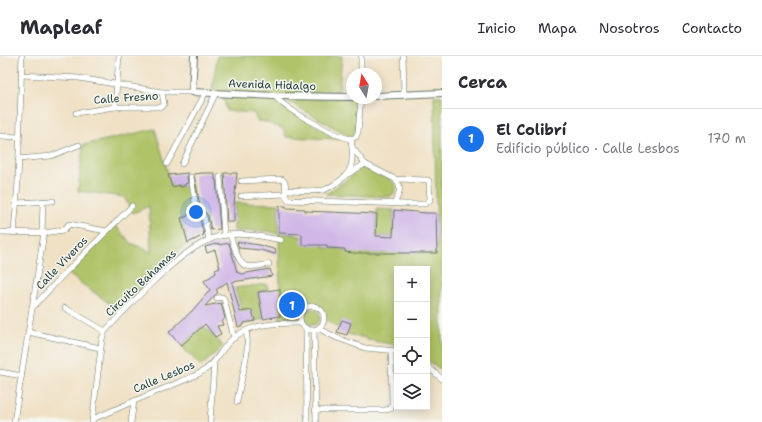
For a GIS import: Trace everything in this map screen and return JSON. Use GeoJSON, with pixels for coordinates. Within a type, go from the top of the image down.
{"type":"FeatureCollection","features":[{"type":"Feature","properties":{"kind":"street"},"geometry":{"type":"LineString","coordinates":[[14,233],[22,56]]}},
{"type":"Feature","properties":{"kind":"street"},"geometry":{"type":"LineString","coordinates":[[115,107],[119,56]]}},
{"type":"Feature","properties":{"kind":"street"},"geometry":{"type":"LineString","coordinates":[[21,75],[79,78],[162,92],[192,92],[194,56]]}},
{"type":"Feature","properties":{"kind":"street"},"geometry":{"type":"LineString","coordinates":[[361,56],[361,68]]}},
{"type":"Feature","properties":{"kind":"street"},"geometry":{"type":"LineString","coordinates":[[403,56],[404,95]]}},
{"type":"Feature","properties":{"kind":"street","name":"Calle Fresno"},"geometry":{"type":"LineString","coordinates":[[76,113],[115,107],[162,107],[164,104],[162,92]]}},
{"type":"Feature","properties":{"kind":"street","name":"Avenida Hidalgo"},"geometry":{"type":"LineString","coordinates":[[192,92],[275,96],[346,97]]}},
{"type":"Feature","properties":{"kind":"street"},"geometry":{"type":"LineString","coordinates":[[167,164],[206,92]]}},
{"type":"Feature","properties":{"kind":"street"},"geometry":{"type":"LineString","coordinates":[[182,164],[216,93]]}},
{"type":"Feature","properties":{"kind":"street"},"geometry":{"type":"LineString","coordinates":[[382,96],[442,94]]}},
{"type":"Feature","properties":{"kind":"street"},"geometry":{"type":"LineString","coordinates":[[275,96],[277,100],[312,122],[342,138],[351,139],[356,137],[358,132],[360,104]]}},
{"type":"Feature","properties":{"kind":"street"},"geometry":{"type":"LineString","coordinates":[[0,136],[19,137]]}},
{"type":"Feature","properties":{"kind":"street"},"geometry":{"type":"LineString","coordinates":[[348,174],[352,160],[351,139]]}},
{"type":"Feature","properties":{"kind":"street"},"geometry":{"type":"LineString","coordinates":[[18,159],[51,156],[79,145]]}},
{"type":"Feature","properties":{"kind":"street"},"geometry":{"type":"LineString","coordinates":[[352,147],[365,164],[395,179],[399,184],[400,190],[394,204]]}},
{"type":"Feature","properties":{"kind":"street"},"geometry":{"type":"LineString","coordinates":[[241,196],[325,189],[365,164]]}},
{"type":"Feature","properties":{"kind":"street"},"geometry":{"type":"LineString","coordinates":[[191,177],[196,208],[204,217],[209,240]]}},
{"type":"Feature","properties":{"kind":"street"},"geometry":{"type":"LineString","coordinates":[[220,177],[224,236]]}},
{"type":"Feature","properties":{"kind":"street"},"geometry":{"type":"LineString","coordinates":[[241,181],[282,179],[285,181],[288,200],[425,204],[430,200],[428,180],[395,179]]}},
{"type":"Feature","properties":{"kind":"street"},"geometry":{"type":"LineString","coordinates":[[14,422],[43,233],[43,201]]}},
{"type":"Feature","properties":{"kind":"street"},"geometry":{"type":"LineString","coordinates":[[16,203],[53,201]]}},
{"type":"Feature","properties":{"kind":"street","name":"Calle Viveros"},"geometry":{"type":"LineString","coordinates":[[32,308],[132,206]]}},
{"type":"Feature","properties":{"kind":"street"},"geometry":{"type":"LineString","coordinates":[[0,232],[43,233],[64,230],[69,224],[106,231]]}},
{"type":"Feature","properties":{"kind":"street","name":"Circuito Bahamas"},"geometry":{"type":"LineString","coordinates":[[92,420],[100,348],[105,331],[143,292],[170,267],[209,240],[230,235],[254,234],[281,240]]}},
{"type":"Feature","properties":{"kind":"street"},"geometry":{"type":"LineString","coordinates":[[230,235],[240,262],[244,266],[249,267],[269,264]]}},
{"type":"Feature","properties":{"kind":"street"},"geometry":{"type":"LineString","coordinates":[[216,298],[222,297],[224,299],[234,338]]}},
{"type":"Feature","properties":{"kind":"street"},"geometry":{"type":"LineString","coordinates":[[316,422],[316,329],[324,322],[325,318],[322,311],[316,306],[312,305],[304,308],[300,315],[301,323],[306,328],[316,329],[364,348],[394,350]]}},
{"type":"Feature","properties":{"kind":"street"},"geometry":{"type":"LineString","coordinates":[[65,308],[105,331]]}},
{"type":"Feature","properties":{"kind":"street","name":"Calle Lesbos"},"geometry":{"type":"LineString","coordinates":[[92,420],[198,374],[214,364],[228,344],[234,338],[246,331],[261,326],[301,323]]}},
{"type":"Feature","properties":{"kind":"street"},"geometry":{"type":"LineString","coordinates":[[306,328],[307,422]]}},
{"type":"Feature","properties":{"kind":"street"},"geometry":{"type":"LineString","coordinates":[[237,402],[246,361],[246,331]]}},
{"type":"Feature","properties":{"kind":"street"},"geometry":{"type":"LineString","coordinates":[[28,332],[100,348]]}},
{"type":"Feature","properties":{"kind":"street"},"geometry":{"type":"LineString","coordinates":[[315,410],[390,409],[392,404],[391,350]]}},
{"type":"Feature","properties":{"kind":"street"},"geometry":{"type":"LineString","coordinates":[[210,422],[214,364]]}},
{"type":"Feature","properties":{"kind":"street"},"geometry":{"type":"LineString","coordinates":[[430,369],[442,379]]}},
{"type":"Feature","properties":{"kind":"street"},"geometry":{"type":"LineString","coordinates":[[0,372],[22,376]]}},
{"type":"Feature","properties":{"kind":"street"},"geometry":{"type":"LineString","coordinates":[[131,422],[134,401]]}},
{"type":"Feature","properties":{"kind":"green space"},"geometry":{"type":"Polygon","coordinates":[[[217,56],[342,56],[339,91],[275,96],[212,92],[217,56]]]}},
{"type":"Feature","properties":{"kind":"green space"},"geometry":{"type":"Polygon","coordinates":[[[434,96],[442,96],[442,370],[430,362],[430,266],[394,266],[394,344],[368,340],[348,334],[325,319],[323,313],[316,306],[308,306],[304,309],[301,313],[300,319],[280,321],[279,234],[267,231],[234,231],[234,203],[279,204],[279,232],[304,237],[327,248],[345,249],[345,252],[384,253],[437,247],[434,96]]]}},
{"type":"Feature","properties":{"kind":"green space"},"geometry":{"type":"Polygon","coordinates":[[[223,97],[270,99],[339,139],[286,137],[283,129],[266,122],[257,121],[254,113],[227,111],[223,97]]]}},
{"type":"Feature","properties":{"kind":"green space"},"geometry":{"type":"Polygon","coordinates":[[[346,98],[346,104],[358,104],[356,128],[352,136],[349,136],[284,99],[346,98]]]}},
{"type":"Feature","properties":{"kind":"green space"},"geometry":{"type":"Polygon","coordinates":[[[155,129],[172,187],[179,185],[180,187],[191,183],[195,214],[188,214],[188,216],[181,218],[188,243],[119,310],[68,274],[115,225],[131,243],[151,252],[149,206],[133,213],[124,197],[78,191],[83,145],[155,129]]]}},
{"type":"Feature","properties":{"kind":"green space"},"geometry":{"type":"Polygon","coordinates":[[[364,168],[383,175],[389,179],[394,183],[396,188],[395,192],[389,197],[326,194],[349,178],[358,169],[364,168]]]}},
{"type":"Feature","properties":{"kind":"green space"},"geometry":{"type":"Polygon","coordinates":[[[377,209],[394,210],[393,237],[376,236],[377,209]]]}},
{"type":"Feature","properties":{"kind":"green space"},"geometry":{"type":"Polygon","coordinates":[[[267,284],[268,291],[258,292],[263,319],[246,323],[235,288],[267,284]]]}},
{"type":"Feature","properties":{"kind":"green space"},"geometry":{"type":"Polygon","coordinates":[[[309,309],[315,309],[320,314],[318,323],[315,325],[309,325],[304,320],[304,314],[309,309]]]}},
{"type":"Feature","properties":{"kind":"green space"},"geometry":{"type":"Polygon","coordinates":[[[203,325],[223,346],[201,366],[181,346],[203,325]]]}},
{"type":"Feature","properties":{"kind":"building"},"geometry":{"type":"Polygon","coordinates":[[[188,173],[188,183],[185,184],[185,186],[180,187],[180,185],[172,187],[168,175],[188,173]]]}},
{"type":"Feature","properties":{"kind":"building"},"geometry":{"type":"Polygon","coordinates":[[[215,173],[220,229],[211,230],[208,216],[200,206],[194,174],[215,173]]]}},
{"type":"Feature","properties":{"kind":"building"},"geometry":{"type":"Polygon","coordinates":[[[224,173],[237,173],[234,222],[227,222],[224,173]]]}},
{"type":"Feature","properties":{"kind":"building"},"geometry":{"type":"Polygon","coordinates":[[[279,206],[305,209],[305,211],[377,214],[376,236],[393,237],[394,210],[436,213],[437,253],[354,253],[345,252],[345,249],[327,248],[327,245],[302,245],[302,234],[279,233],[279,206]]]}},
{"type":"Feature","properties":{"kind":"building"},"geometry":{"type":"Polygon","coordinates":[[[192,213],[196,214],[200,219],[204,235],[188,243],[181,218],[192,213]]]}},
{"type":"Feature","properties":{"kind":"building"},"geometry":{"type":"Polygon","coordinates":[[[237,242],[260,245],[276,250],[275,254],[260,250],[239,248],[237,242]]]}},
{"type":"Feature","properties":{"kind":"building"},"geometry":{"type":"Polygon","coordinates":[[[219,243],[219,245],[229,243],[237,272],[241,274],[270,269],[272,276],[232,282],[240,312],[252,310],[255,321],[244,323],[244,325],[238,327],[227,282],[216,290],[218,292],[205,306],[221,303],[225,318],[222,322],[223,325],[217,326],[221,334],[215,337],[205,324],[181,346],[169,332],[193,310],[210,290],[204,281],[216,273],[215,270],[220,268],[215,250],[207,253],[205,247],[219,243]]]}},
{"type":"Feature","properties":{"kind":"building"},"geometry":{"type":"Polygon","coordinates":[[[280,289],[280,316],[263,319],[258,292],[280,289]]]}},
{"type":"Feature","properties":{"kind":"building"},"geometry":{"type":"Polygon","coordinates":[[[289,299],[298,303],[294,311],[285,307],[289,299]]]}},
{"type":"Feature","properties":{"kind":"building"},"geometry":{"type":"Polygon","coordinates":[[[342,320],[351,323],[347,335],[337,332],[342,320]]]}},
{"type":"Feature","properties":{"kind":"place","name":"El Colibrí"},"geometry":{"type":"Point","coordinates":[292,305]}}]}
